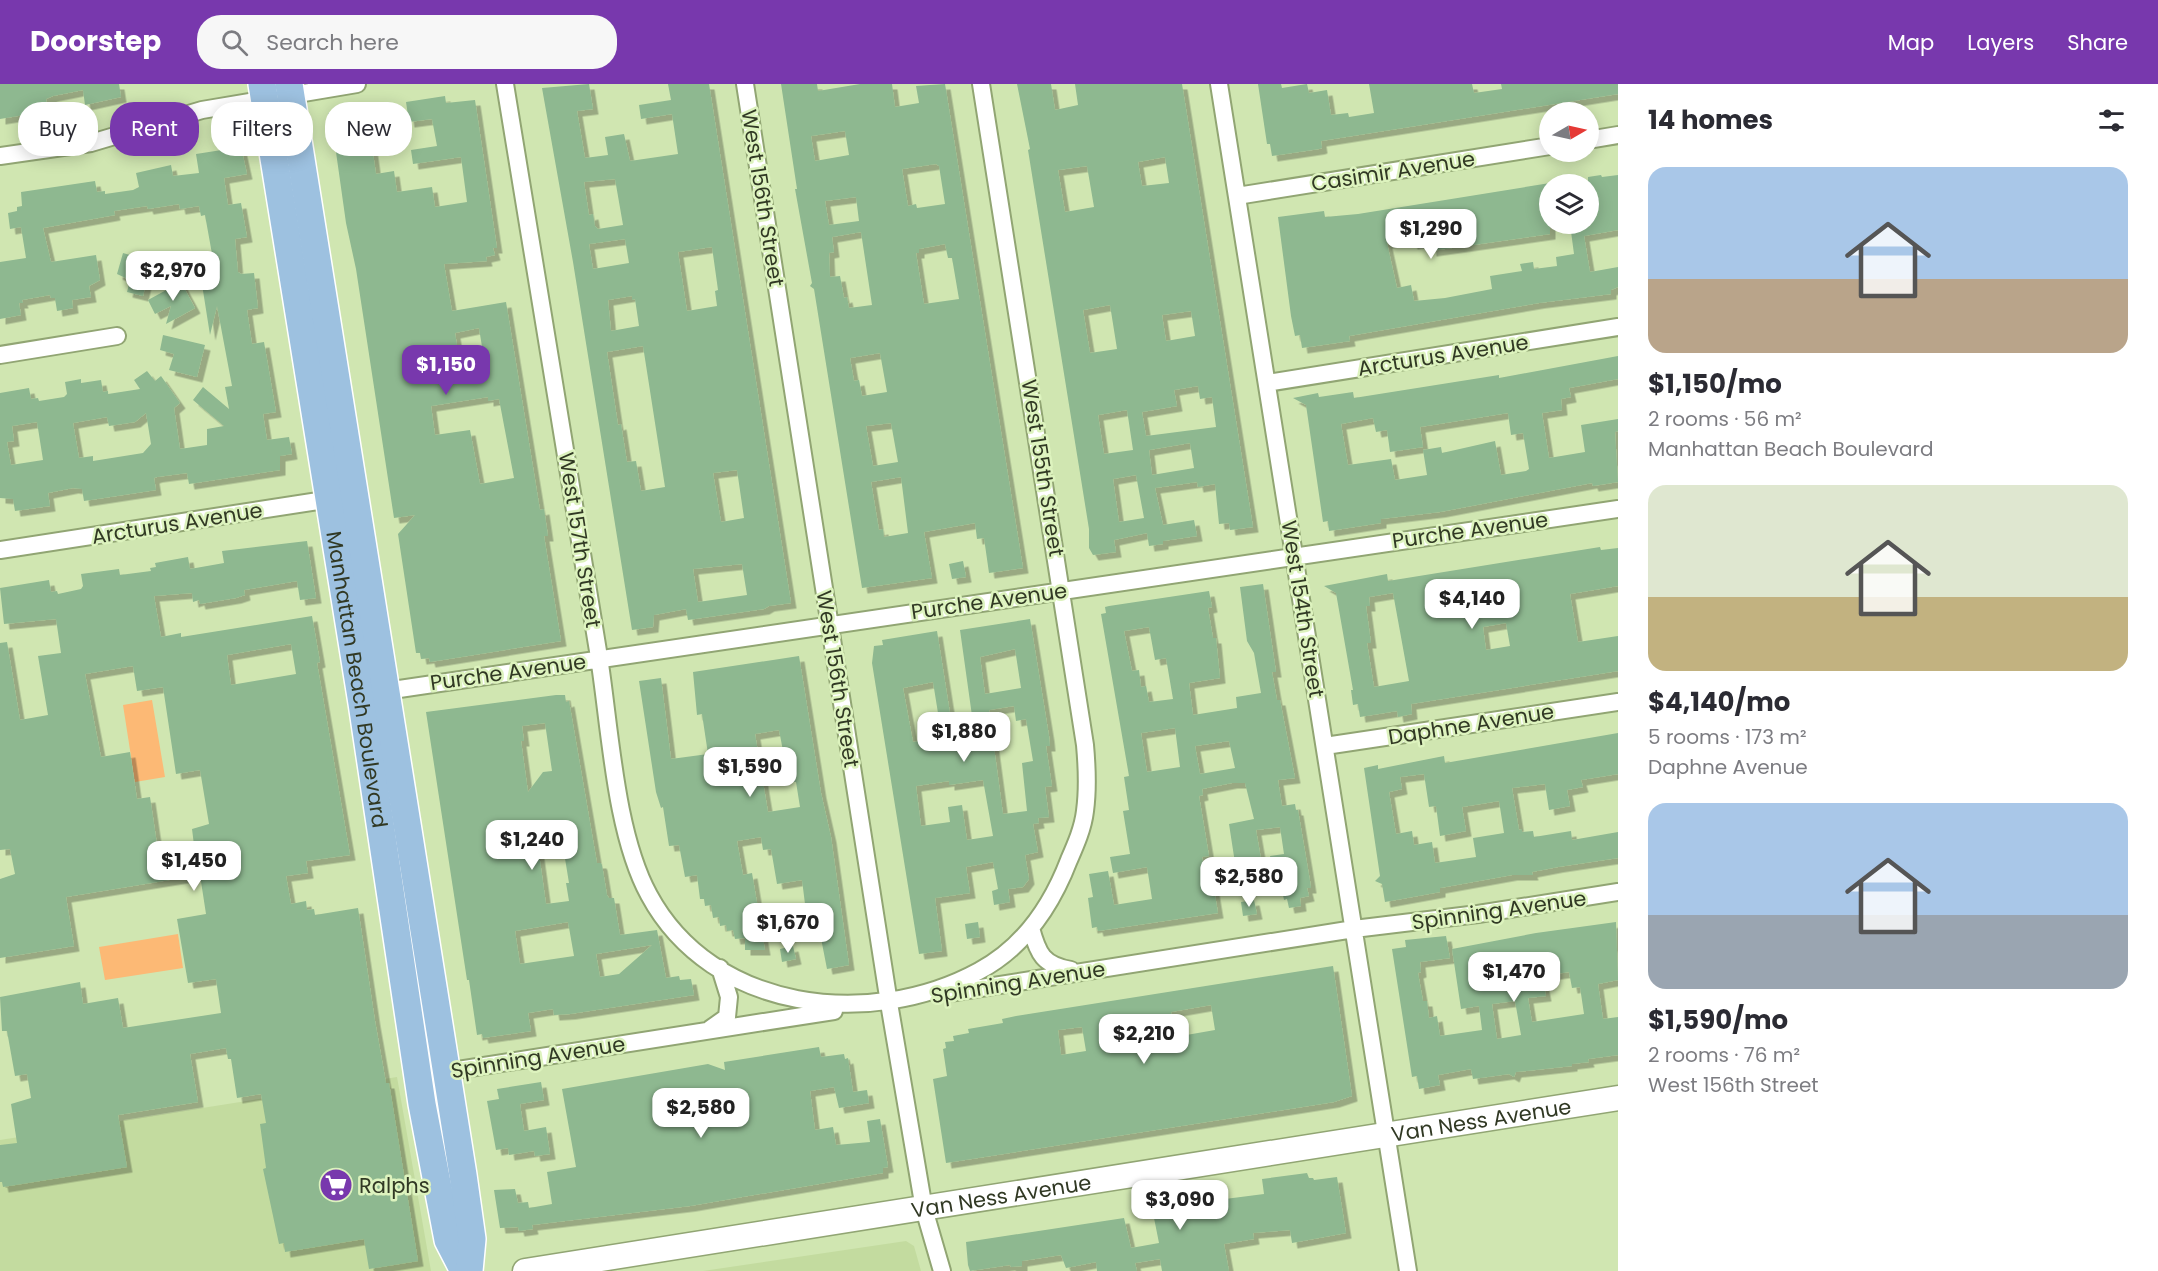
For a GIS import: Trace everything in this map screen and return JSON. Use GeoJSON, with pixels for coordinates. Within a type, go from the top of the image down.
{"type":"FeatureCollection","features":[{"type":"Feature","properties":{"kind":"main road","name":"Manhattan Beach Boulevard"},"geometry":{"type":"LineString","coordinates":[[290,89],[340,497]]}},
{"type":"Feature","properties":{"kind":"main road","name":"Manhattan Beach Boulevard"},"geometry":{"type":"LineString","coordinates":[[263,91],[340,497],[373,694],[447,1071],[472,1239],[469,1271]]}},
{"type":"Feature","properties":{"kind":"main road","name":"Manhattan Beach Boulevard"},"geometry":{"type":"LineString","coordinates":[[373,694],[419,1076],[448,1240],[465,1271]]}},
{"type":"Feature","properties":{"kind":"main road","name":"Van Ness Avenue"},"geometry":{"type":"LineString","coordinates":[[525,1271],[581,1267],[924,1209],[1387,1135],[1617,1103]]}},
{"type":"Feature","properties":{"kind":"street"},"geometry":{"type":"LineString","coordinates":[[0,156],[91,143],[263,91],[357,84]]}},
{"type":"Feature","properties":{"kind":"street","name":"West 157th Street"},"geometry":{"type":"LineString","coordinates":[[505,84],[600,658],[617,778],[636,868],[663,918],[683,939],[720,968],[755,987],[787,999],[821,1004],[889,1003]]}},
{"type":"Feature","properties":{"kind":"street","name":"West 156th Street"},"geometry":{"type":"LineString","coordinates":[[746,84],[889,1003],[924,1209],[942,1271]]}},
{"type":"Feature","properties":{"kind":"street","name":"West 155th Street"},"geometry":{"type":"LineString","coordinates":[[889,1003],[958,982],[992,964],[1014,948],[1047,909],[1059,885],[1085,814],[1088,782],[1086,745],[981,84]]}},
{"type":"Feature","properties":{"kind":"street","name":"West 154th Street"},"geometry":{"type":"LineString","coordinates":[[1220,84],[1408,1271]]}},
{"type":"Feature","properties":{"kind":"street"},"geometry":{"type":"LineString","coordinates":[[1599,138],[1618,135]]}},
{"type":"Feature","properties":{"kind":"street","name":"Casimir Avenue"},"geometry":{"type":"LineString","coordinates":[[1237,196],[1539,148]]}},
{"type":"Feature","properties":{"kind":"street","name":"Arcturus Avenue"},"geometry":{"type":"LineString","coordinates":[[1267,383],[1618,327]]}},
{"type":"Feature","properties":{"kind":"street"},"geometry":{"type":"LineString","coordinates":[[0,355],[117,336]]}},
{"type":"Feature","properties":{"kind":"street","name":"Arcturus Avenue"},"geometry":{"type":"LineString","coordinates":[[0,550],[340,497]]}},
{"type":"Feature","properties":{"kind":"street","name":"Purche Avenue"},"geometry":{"type":"LineString","coordinates":[[373,694],[600,658],[1618,508]]}},
{"type":"Feature","properties":{"kind":"street","name":"Daphne Avenue"},"geometry":{"type":"LineString","coordinates":[[1325,746],[1618,702]]}},
{"type":"Feature","properties":{"kind":"street","name":"Spinning Avenue"},"geometry":{"type":"LineString","coordinates":[[419,1076],[1354,928],[1468,916],[1618,892]]}},
{"type":"Feature","properties":{"kind":"street"},"geometry":{"type":"LineString","coordinates":[[1031,928],[1037,951],[1049,962],[1055,967],[1081,972]]}},
{"type":"Feature","properties":{"kind":"street"},"geometry":{"type":"LineString","coordinates":[[709,1030],[727,1017],[729,997],[720,968]]}},
{"type":"Feature","properties":{"kind":"shaded area"},"geometry":{"type":"Polygon","coordinates":[[[152,700],[165,777],[135,782],[123,705],[152,700]]]}},
{"type":"Feature","properties":{"kind":"shaded area"},"geometry":{"type":"Polygon","coordinates":[[[178,934],[183,968],[105,980],[99,947],[178,934]]]}},
{"type":"Feature","properties":{"kind":"shaded area"},"geometry":{"type":"Polygon","coordinates":[[[397,1077],[431,1271],[0,1271],[0,1140],[397,1077]]]}},
{"type":"Feature","properties":{"kind":"shaded area"},"geometry":{"type":"Polygon","coordinates":[[[906,1241],[914,1246],[921,1271],[703,1271],[906,1241]]]}},
{"type":"Feature","properties":{"kind":"building"},"geometry":{"type":"Polygon","coordinates":[[[0,84],[119,84],[121,97],[98,102],[85,102],[83,90],[53,96],[46,99],[46,102],[18,102],[18,116],[0,119],[0,84]]]}},
{"type":"Feature","properties":{"kind":"building"},"geometry":{"type":"Polygon","coordinates":[[[589,84],[593,109],[577,111],[585,158],[608,155],[605,137],[624,134],[630,161],[678,154],[672,114],[641,119],[639,105],[671,100],[668,84],[709,84],[791,603],[688,620],[686,609],[654,615],[653,627],[632,630],[573,262],[542,88],[589,84]],[[615,179],[584,182],[589,215],[593,214],[595,226],[598,229],[623,225],[615,179]],[[625,239],[589,244],[593,269],[629,263],[625,239]],[[712,247],[678,252],[687,311],[717,306],[715,291],[718,290],[712,247]],[[632,296],[608,300],[611,331],[639,326],[635,299],[632,300],[632,296]],[[643,346],[607,352],[618,425],[621,424],[627,462],[636,461],[641,491],[665,487],[643,346]],[[737,470],[713,473],[721,522],[744,518],[737,470]],[[742,564],[693,569],[698,602],[747,595],[742,564]]]}},
{"type":"Feature","properties":{"kind":"building"},"geometry":{"type":"Polygon","coordinates":[[[781,84],[817,84],[818,91],[860,84],[892,84],[895,107],[919,103],[916,86],[945,84],[1023,568],[989,573],[984,538],[977,539],[975,523],[924,532],[932,578],[862,588],[814,289],[810,286],[812,283],[795,189],[797,189],[781,84]],[[845,131],[811,136],[815,161],[849,155],[845,131]],[[936,164],[902,169],[908,206],[916,204],[917,208],[945,204],[939,166],[936,164]],[[856,197],[825,201],[829,225],[859,221],[856,197]],[[861,232],[832,237],[834,252],[829,253],[830,277],[840,276],[844,298],[847,297],[849,308],[872,305],[861,232]],[[945,244],[919,249],[919,253],[916,253],[924,304],[959,299],[952,258],[948,258],[945,244]],[[880,353],[850,358],[854,381],[859,380],[862,396],[887,392],[880,353]],[[891,423],[866,426],[873,466],[898,462],[891,423]],[[901,477],[871,482],[879,530],[883,529],[884,537],[908,533],[901,477]]]}},
{"type":"Feature","properties":{"kind":"building"},"geometry":{"type":"Polygon","coordinates":[[[1017,84],[1051,84],[1055,110],[1078,105],[1075,84],[1182,84],[1253,527],[1230,530],[1229,523],[1219,524],[1215,484],[1198,487],[1197,482],[1155,488],[1163,525],[1194,520],[1197,536],[1163,541],[1163,544],[1149,546],[1147,533],[1114,540],[1116,552],[1093,555],[1089,548],[1089,529],[1028,150],[1030,149],[1017,84]],[[1165,157],[1138,162],[1142,186],[1169,183],[1165,157]],[[1087,166],[1058,170],[1065,212],[1094,207],[1087,166]],[[1110,305],[1083,310],[1090,353],[1117,349],[1110,305]],[[1191,311],[1162,315],[1166,341],[1195,336],[1191,311]],[[1198,386],[1174,390],[1177,406],[1142,412],[1146,436],[1216,427],[1212,397],[1200,399],[1198,386]],[[1127,410],[1098,415],[1104,454],[1133,450],[1127,410]],[[1190,443],[1149,450],[1152,475],[1194,468],[1190,443]],[[1136,475],[1113,479],[1119,522],[1144,518],[1136,475]]]}},
{"type":"Feature","properties":{"kind":"building"},"geometry":{"type":"Polygon","coordinates":[[[1258,84],[1281,84],[1282,88],[1307,84],[1309,93],[1327,90],[1331,115],[1348,113],[1349,117],[1374,113],[1369,84],[1472,84],[1474,93],[1502,89],[1501,84],[1618,84],[1618,94],[1567,102],[1539,102],[1539,107],[1321,141],[1322,148],[1319,149],[1272,156],[1270,144],[1267,144],[1258,84]]]}},
{"type":"Feature","properties":{"kind":"building"},"geometry":{"type":"Polygon","coordinates":[[[445,96],[446,103],[475,100],[497,248],[493,248],[495,255],[486,257],[487,261],[444,264],[452,311],[506,302],[540,510],[544,509],[548,536],[544,536],[561,641],[430,662],[429,658],[421,659],[420,653],[416,653],[398,534],[415,515],[394,518],[337,156],[373,156],[376,174],[394,171],[397,192],[432,187],[435,207],[467,202],[461,157],[413,164],[412,150],[437,146],[432,119],[412,122],[412,102],[406,102],[445,96]],[[479,328],[455,333],[459,357],[483,353],[479,328]],[[488,397],[431,406],[435,435],[470,430],[480,484],[514,478],[499,399],[488,401],[488,397]]]}},
{"type":"Feature","properties":{"kind":"building"},"geometry":{"type":"Polygon","coordinates":[[[211,152],[211,156],[243,156],[247,174],[224,178],[228,205],[241,203],[247,237],[235,239],[238,272],[241,274],[254,273],[258,308],[247,310],[252,344],[264,342],[276,412],[263,414],[267,440],[289,437],[292,454],[280,456],[280,470],[189,484],[187,473],[157,477],[154,478],[156,490],[84,501],[82,489],[73,488],[48,493],[50,506],[15,511],[13,499],[0,498],[0,393],[29,388],[31,399],[38,398],[39,401],[64,397],[67,394],[65,382],[81,379],[81,383],[101,380],[103,392],[108,391],[108,394],[140,389],[134,380],[147,371],[155,381],[161,376],[180,403],[174,408],[180,449],[207,445],[207,429],[224,426],[193,400],[203,387],[229,409],[225,387],[232,386],[217,306],[210,335],[201,278],[208,277],[206,266],[214,265],[205,215],[201,216],[199,206],[180,209],[179,204],[148,209],[147,206],[114,211],[115,215],[43,228],[51,262],[96,255],[100,280],[89,286],[91,297],[72,300],[73,308],[57,311],[55,298],[51,298],[50,295],[22,300],[23,303],[19,303],[21,315],[0,319],[0,262],[26,258],[21,227],[10,229],[8,213],[17,211],[17,207],[22,206],[21,192],[95,181],[97,192],[105,191],[105,194],[133,190],[139,187],[136,173],[171,165],[173,176],[199,173],[196,156],[199,156],[199,154],[211,152]],[[146,413],[135,422],[109,426],[107,417],[73,423],[79,458],[93,456],[93,461],[143,453],[151,444],[146,413]],[[37,422],[12,426],[14,441],[7,442],[11,465],[43,460],[37,422]]]}},
{"type":"Feature","properties":{"kind":"building"},"geometry":{"type":"Polygon","coordinates":[[[1599,175],[1618,175],[1618,230],[1599,233],[1599,175]]]}},
{"type":"Feature","properties":{"kind":"building"},"geometry":{"type":"Polygon","coordinates":[[[1539,185],[1539,234],[1550,234],[1431,251],[1430,241],[1412,244],[1411,239],[1387,243],[1397,288],[1411,285],[1414,301],[1492,289],[1490,276],[1522,271],[1520,264],[1533,262],[1534,269],[1557,266],[1556,257],[1574,254],[1571,234],[1595,234],[1584,236],[1590,272],[1618,267],[1618,287],[1611,290],[1611,294],[1539,303],[1349,336],[1350,341],[1302,348],[1300,335],[1295,336],[1291,316],[1278,217],[1324,211],[1325,217],[1358,214],[1539,185]]]}},
{"type":"Feature","properties":{"kind":"building"},"geometry":{"type":"Polygon","coordinates":[[[123,253],[151,261],[143,296],[127,292],[130,280],[117,274],[123,253]]]}},
{"type":"Feature","properties":{"kind":"building"},"geometry":{"type":"Polygon","coordinates":[[[181,282],[195,308],[166,324],[171,306],[155,314],[148,300],[181,282]]]}},
{"type":"Feature","properties":{"kind":"building"},"geometry":{"type":"Polygon","coordinates":[[[163,335],[205,345],[197,377],[169,370],[174,354],[160,350],[163,335]]]}},
{"type":"Feature","properties":{"kind":"building"},"geometry":{"type":"Polygon","coordinates":[[[1618,356],[1618,379],[1569,388],[1571,397],[1561,399],[1562,410],[1542,413],[1549,458],[1585,452],[1581,425],[1618,419],[1618,431],[1615,432],[1618,482],[1593,486],[1592,483],[1440,512],[1381,519],[1381,523],[1329,531],[1328,521],[1323,522],[1306,405],[1293,398],[1318,393],[1319,397],[1353,392],[1354,398],[1499,375],[1499,378],[1618,356]],[[1508,413],[1420,427],[1423,447],[1390,452],[1387,430],[1376,432],[1373,418],[1341,424],[1348,465],[1391,459],[1395,480],[1427,475],[1423,450],[1441,447],[1442,453],[1495,441],[1501,475],[1526,471],[1529,469],[1523,433],[1511,435],[1508,413]]]}},
{"type":"Feature","properties":{"kind":"building"},"geometry":{"type":"Polygon","coordinates":[[[307,541],[316,598],[300,600],[297,581],[244,590],[245,595],[236,598],[200,604],[199,600],[193,602],[192,593],[154,596],[161,637],[181,633],[181,637],[312,616],[320,662],[317,663],[350,855],[306,861],[308,873],[286,876],[291,904],[306,901],[307,910],[314,909],[315,915],[358,908],[375,1021],[386,1083],[389,1083],[418,1261],[369,1269],[364,1239],[285,1252],[284,1243],[279,1244],[263,1169],[266,1168],[260,1124],[266,1123],[261,1094],[237,1098],[231,1059],[228,1059],[226,1048],[190,1054],[198,1102],[118,1115],[127,1167],[3,1187],[0,1182],[0,1145],[17,1143],[11,1104],[31,1098],[27,1074],[15,1076],[7,1031],[2,1031],[0,997],[80,982],[83,1004],[118,998],[123,1028],[221,1013],[216,979],[188,983],[177,919],[206,914],[200,875],[66,897],[74,946],[0,958],[0,879],[15,874],[10,849],[0,850],[0,643],[7,642],[20,720],[48,715],[38,656],[61,653],[56,619],[4,624],[0,588],[49,580],[51,592],[57,591],[58,594],[81,589],[83,586],[81,574],[119,569],[120,575],[151,571],[150,568],[156,567],[155,563],[188,557],[190,569],[224,563],[222,551],[307,541]],[[291,644],[227,655],[231,685],[296,674],[291,644]],[[133,666],[85,674],[101,757],[130,752],[137,799],[150,797],[158,851],[194,845],[192,829],[209,824],[200,770],[176,774],[163,687],[137,691],[133,666]]]}},
{"type":"Feature","properties":{"kind":"building"},"geometry":{"type":"Polygon","coordinates":[[[1600,547],[1601,550],[1618,548],[1618,586],[1570,594],[1578,642],[1618,636],[1618,671],[1411,704],[1412,714],[1398,717],[1397,711],[1360,717],[1358,704],[1353,705],[1351,690],[1353,690],[1336,593],[1324,586],[1387,574],[1388,581],[1600,547]],[[1393,593],[1369,597],[1370,606],[1366,606],[1371,643],[1367,643],[1374,687],[1409,681],[1393,593]],[[1506,623],[1483,627],[1486,650],[1510,646],[1506,623]]]}},
{"type":"Feature","properties":{"kind":"building"},"geometry":{"type":"Polygon","coordinates":[[[963,561],[966,577],[952,579],[949,564],[963,561]]]}},
{"type":"Feature","properties":{"kind":"building"},"geometry":{"type":"Polygon","coordinates":[[[1263,584],[1276,672],[1272,672],[1277,700],[1280,700],[1295,778],[1278,780],[1282,806],[1295,804],[1298,810],[1311,888],[1307,888],[1309,896],[1300,898],[1301,906],[1289,908],[1287,899],[1284,900],[1278,869],[1273,870],[1270,856],[1284,854],[1280,827],[1256,830],[1261,859],[1235,863],[1229,824],[1254,819],[1245,783],[1232,783],[1202,789],[1203,795],[1199,796],[1209,856],[1202,857],[1206,884],[1213,883],[1218,913],[1098,931],[1097,927],[1092,928],[1088,898],[1093,897],[1089,874],[1108,871],[1114,905],[1152,899],[1147,867],[1113,873],[1110,857],[1130,854],[1123,811],[1129,810],[1124,777],[1129,776],[1101,614],[1106,613],[1105,607],[1109,606],[1209,591],[1212,607],[1208,608],[1213,638],[1216,638],[1220,678],[1189,683],[1193,715],[1237,708],[1236,697],[1261,693],[1254,653],[1247,641],[1240,587],[1263,584]],[[1149,627],[1124,631],[1132,671],[1139,670],[1141,687],[1146,686],[1149,702],[1173,699],[1166,658],[1155,660],[1149,627]],[[1175,728],[1141,733],[1147,772],[1180,767],[1175,728]],[[1229,741],[1195,746],[1200,774],[1235,768],[1229,741]]]}},
{"type":"Feature","properties":{"kind":"building"},"geometry":{"type":"Polygon","coordinates":[[[1030,619],[1050,746],[1046,746],[1052,786],[1045,787],[1049,817],[1038,818],[1039,823],[1033,824],[1038,852],[1025,855],[1029,879],[1023,887],[1008,889],[1010,902],[994,905],[992,891],[998,889],[993,862],[966,867],[970,893],[935,898],[942,951],[919,954],[872,663],[874,646],[883,645],[882,640],[937,631],[952,726],[973,723],[960,630],[1030,619]],[[1015,649],[980,657],[985,694],[1021,688],[1015,649]],[[933,682],[903,688],[913,742],[942,738],[933,682]],[[1014,706],[989,710],[1003,814],[1027,811],[1022,763],[1033,761],[1026,719],[1016,721],[1014,706]],[[983,780],[949,785],[949,781],[916,786],[921,826],[950,822],[948,807],[962,805],[967,840],[993,836],[983,780]]]}},
{"type":"Feature","properties":{"kind":"building"},"geometry":{"type":"Polygon","coordinates":[[[799,656],[821,793],[831,837],[849,965],[827,969],[819,928],[785,934],[781,908],[805,904],[802,880],[777,884],[771,849],[763,850],[761,837],[737,841],[743,875],[752,873],[765,950],[745,950],[745,938],[735,939],[733,930],[727,931],[726,925],[720,926],[719,917],[713,918],[711,905],[705,906],[704,899],[700,899],[697,875],[685,877],[679,845],[669,846],[663,807],[661,808],[656,792],[639,681],[661,678],[671,759],[708,754],[702,714],[697,715],[693,672],[799,656]],[[779,730],[755,734],[768,812],[800,807],[796,782],[791,773],[788,756],[784,756],[779,730]]]}},
{"type":"Feature","properties":{"kind":"building"},"geometry":{"type":"Polygon","coordinates":[[[565,695],[566,702],[569,701],[597,863],[602,865],[607,895],[609,898],[614,898],[620,935],[657,930],[666,978],[679,976],[680,980],[691,979],[694,995],[570,1014],[554,1015],[553,1009],[528,1013],[531,1031],[483,1038],[482,1034],[477,1035],[426,712],[565,695]],[[545,723],[522,726],[524,741],[521,741],[528,792],[543,772],[552,771],[545,723]],[[560,828],[536,832],[546,904],[569,901],[566,883],[569,883],[560,828]],[[568,922],[515,931],[520,964],[574,956],[568,922]],[[652,945],[596,954],[600,977],[619,974],[652,945]]]}},
{"type":"Feature","properties":{"kind":"building"},"geometry":{"type":"Polygon","coordinates":[[[1618,733],[1618,774],[1581,780],[1583,787],[1567,790],[1570,806],[1549,810],[1545,784],[1512,788],[1519,830],[1522,829],[1522,832],[1533,831],[1534,837],[1571,831],[1572,840],[1618,832],[1618,858],[1532,872],[1533,875],[1512,875],[1440,888],[1440,892],[1385,902],[1382,884],[1375,881],[1380,876],[1364,768],[1378,765],[1378,769],[1444,756],[1445,763],[1618,733]],[[1424,774],[1400,777],[1402,789],[1389,792],[1396,834],[1412,831],[1414,845],[1432,842],[1435,863],[1476,857],[1473,838],[1504,833],[1499,801],[1462,807],[1466,831],[1440,836],[1436,806],[1429,807],[1424,774]]]}},
{"type":"Feature","properties":{"kind":"building"},"geometry":{"type":"Polygon","coordinates":[[[1254,900],[1257,914],[1243,916],[1241,902],[1254,900]]]}},
{"type":"Feature","properties":{"kind":"building"},"geometry":{"type":"Polygon","coordinates":[[[978,922],[980,937],[967,939],[965,924],[978,922]]]}},
{"type":"Feature","properties":{"kind":"building"},"geometry":{"type":"Polygon","coordinates":[[[1616,922],[1618,980],[1598,984],[1603,1019],[1618,1017],[1618,1055],[1588,1059],[1589,1062],[1572,1064],[1572,1066],[1516,1072],[1514,1077],[1509,1074],[1473,1079],[1471,1069],[1438,1075],[1440,1085],[1419,1089],[1417,1076],[1412,1077],[1392,949],[1406,947],[1405,940],[1446,936],[1450,958],[1420,962],[1421,972],[1418,973],[1423,1001],[1427,1001],[1429,1018],[1437,1016],[1440,1036],[1482,1030],[1479,1006],[1461,1009],[1452,949],[1536,933],[1616,922]],[[1569,972],[1542,976],[1546,996],[1528,998],[1532,1022],[1584,1014],[1580,987],[1572,988],[1569,972]],[[1515,1001],[1492,1004],[1497,1039],[1521,1035],[1515,1001]]]}},
{"type":"Feature","properties":{"kind":"building"},"geometry":{"type":"Polygon","coordinates":[[[793,946],[796,959],[782,962],[780,949],[793,946]]]}},
{"type":"Feature","properties":{"kind":"building"},"geometry":{"type":"Polygon","coordinates":[[[1333,966],[1352,1096],[1334,1102],[946,1163],[933,1079],[947,1076],[943,1049],[946,1048],[945,1042],[954,1041],[953,1036],[969,1033],[968,1029],[1003,1023],[1002,1019],[1333,966]],[[1211,1005],[1171,1012],[1175,1037],[1215,1030],[1211,1005]],[[1082,1027],[1058,1030],[1061,1055],[1086,1051],[1082,1027]]]}},
{"type":"Feature","properties":{"kind":"building"},"geometry":{"type":"Polygon","coordinates":[[[819,1047],[821,1057],[844,1054],[845,1059],[848,1058],[853,1092],[867,1090],[869,1103],[839,1108],[834,1087],[810,1091],[815,1130],[833,1127],[836,1145],[870,1142],[867,1121],[880,1119],[888,1167],[883,1168],[883,1173],[690,1206],[532,1225],[533,1229],[519,1231],[518,1227],[500,1228],[494,1190],[515,1189],[518,1203],[528,1202],[529,1208],[552,1204],[547,1172],[576,1167],[562,1089],[708,1064],[725,1070],[724,1062],[819,1047]]]}},
{"type":"Feature","properties":{"kind":"building"},"geometry":{"type":"Polygon","coordinates":[[[541,1082],[544,1100],[520,1104],[524,1131],[546,1127],[550,1154],[535,1156],[534,1151],[509,1155],[508,1148],[496,1150],[487,1101],[499,1099],[497,1089],[541,1082]]]}},
{"type":"Feature","properties":{"kind":"building"},"geometry":{"type":"Polygon","coordinates":[[[1307,1173],[1309,1178],[1314,1180],[1337,1177],[1346,1233],[1292,1243],[1290,1230],[1253,1233],[1254,1239],[1224,1244],[1229,1271],[1162,1271],[1160,1259],[1135,1263],[1137,1271],[1097,1271],[1096,1262],[1066,1268],[1061,1255],[1022,1261],[1022,1266],[1011,1267],[1010,1265],[970,1271],[968,1265],[966,1242],[1124,1218],[1131,1248],[1159,1243],[1153,1213],[1194,1203],[1264,1194],[1262,1179],[1307,1173]]]}},
{"type":"Feature","properties":{"kind":"place","name":"Ralphs"},"geometry":{"type":"Point","coordinates":[336,1185]}}]}
